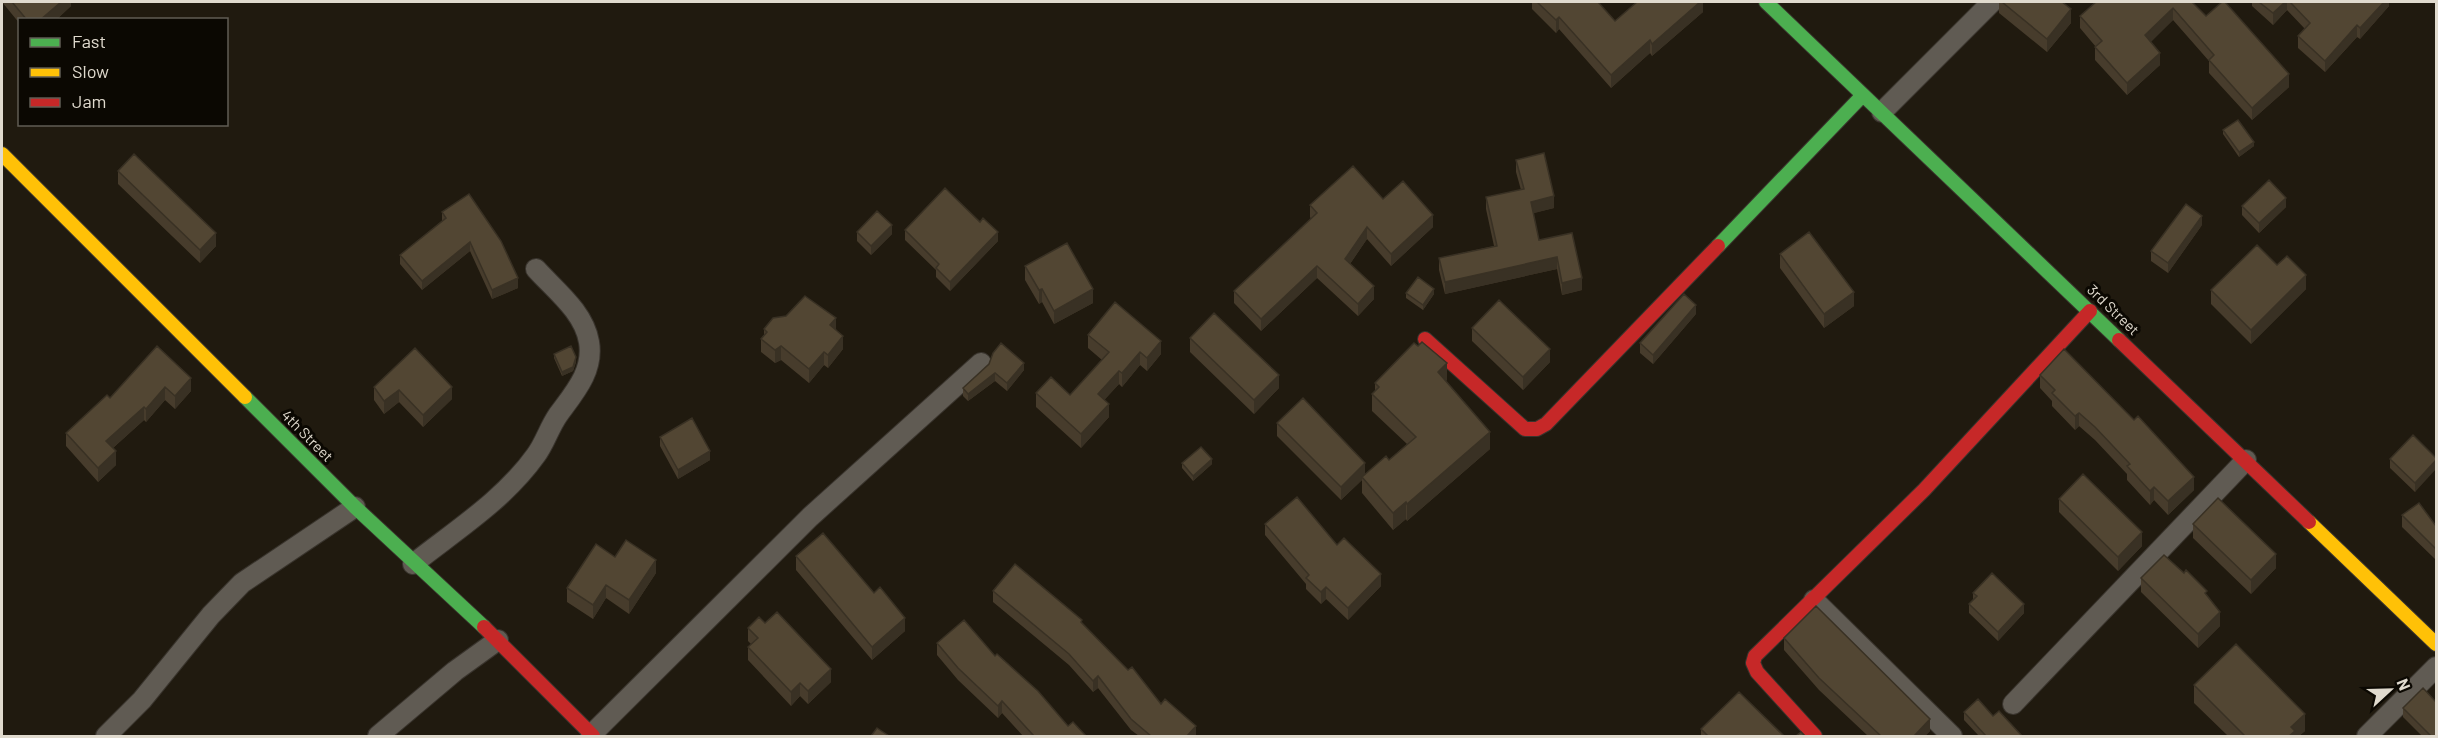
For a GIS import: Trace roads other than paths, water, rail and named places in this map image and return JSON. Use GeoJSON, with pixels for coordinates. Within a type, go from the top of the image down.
{"type":"FeatureCollection","features":[{"type":"Feature","properties":{"kind":"street","name":"3rd Street"},"geometry":{"type":"LineString","coordinates":[[1766,2],[2436,644]]}},
{"type":"Feature","properties":{"kind":"street"},"geometry":{"type":"LineString","coordinates":[[1882,112],[1992,2]]}},
{"type":"Feature","properties":{"kind":"street"},"geometry":{"type":"LineString","coordinates":[[1425,339],[1525,429],[1537,429],[1546,424],[1862,96]]}},
{"type":"Feature","properties":{"kind":"street","name":"4th Street"},"geometry":{"type":"LineString","coordinates":[[2,154],[355,507],[413,564],[498,640],[592,736]]}},
{"type":"Feature","properties":{"kind":"street"},"geometry":{"type":"LineString","coordinates":[[413,564],[481,512],[516,481],[538,454],[553,423],[584,377],[590,361],[589,341],[581,318],[536,269]]}},
{"type":"Feature","properties":{"kind":"street"},"geometry":{"type":"LineString","coordinates":[[1815,736],[1757,672],[1753,663],[1755,656],[1924,490],[2090,311]]}},
{"type":"Feature","properties":{"kind":"street"},"geometry":{"type":"LineString","coordinates":[[592,736],[810,517],[981,363]]}},
{"type":"Feature","properties":{"kind":"street"},"geometry":{"type":"LineString","coordinates":[[2013,704],[2246,460]]}},
{"type":"Feature","properties":{"kind":"street"},"geometry":{"type":"LineString","coordinates":[[106,736],[142,700],[211,615],[242,582],[355,507]]}},
{"type":"Feature","properties":{"kind":"street"},"geometry":{"type":"LineString","coordinates":[[1814,600],[1952,736]]}},
{"type":"Feature","properties":{"kind":"street"},"geometry":{"type":"LineString","coordinates":[[378,736],[455,671],[498,640]]}},
{"type":"Feature","properties":{"kind":"street"},"geometry":{"type":"LineString","coordinates":[[2367,736],[2436,667]]}}]}
